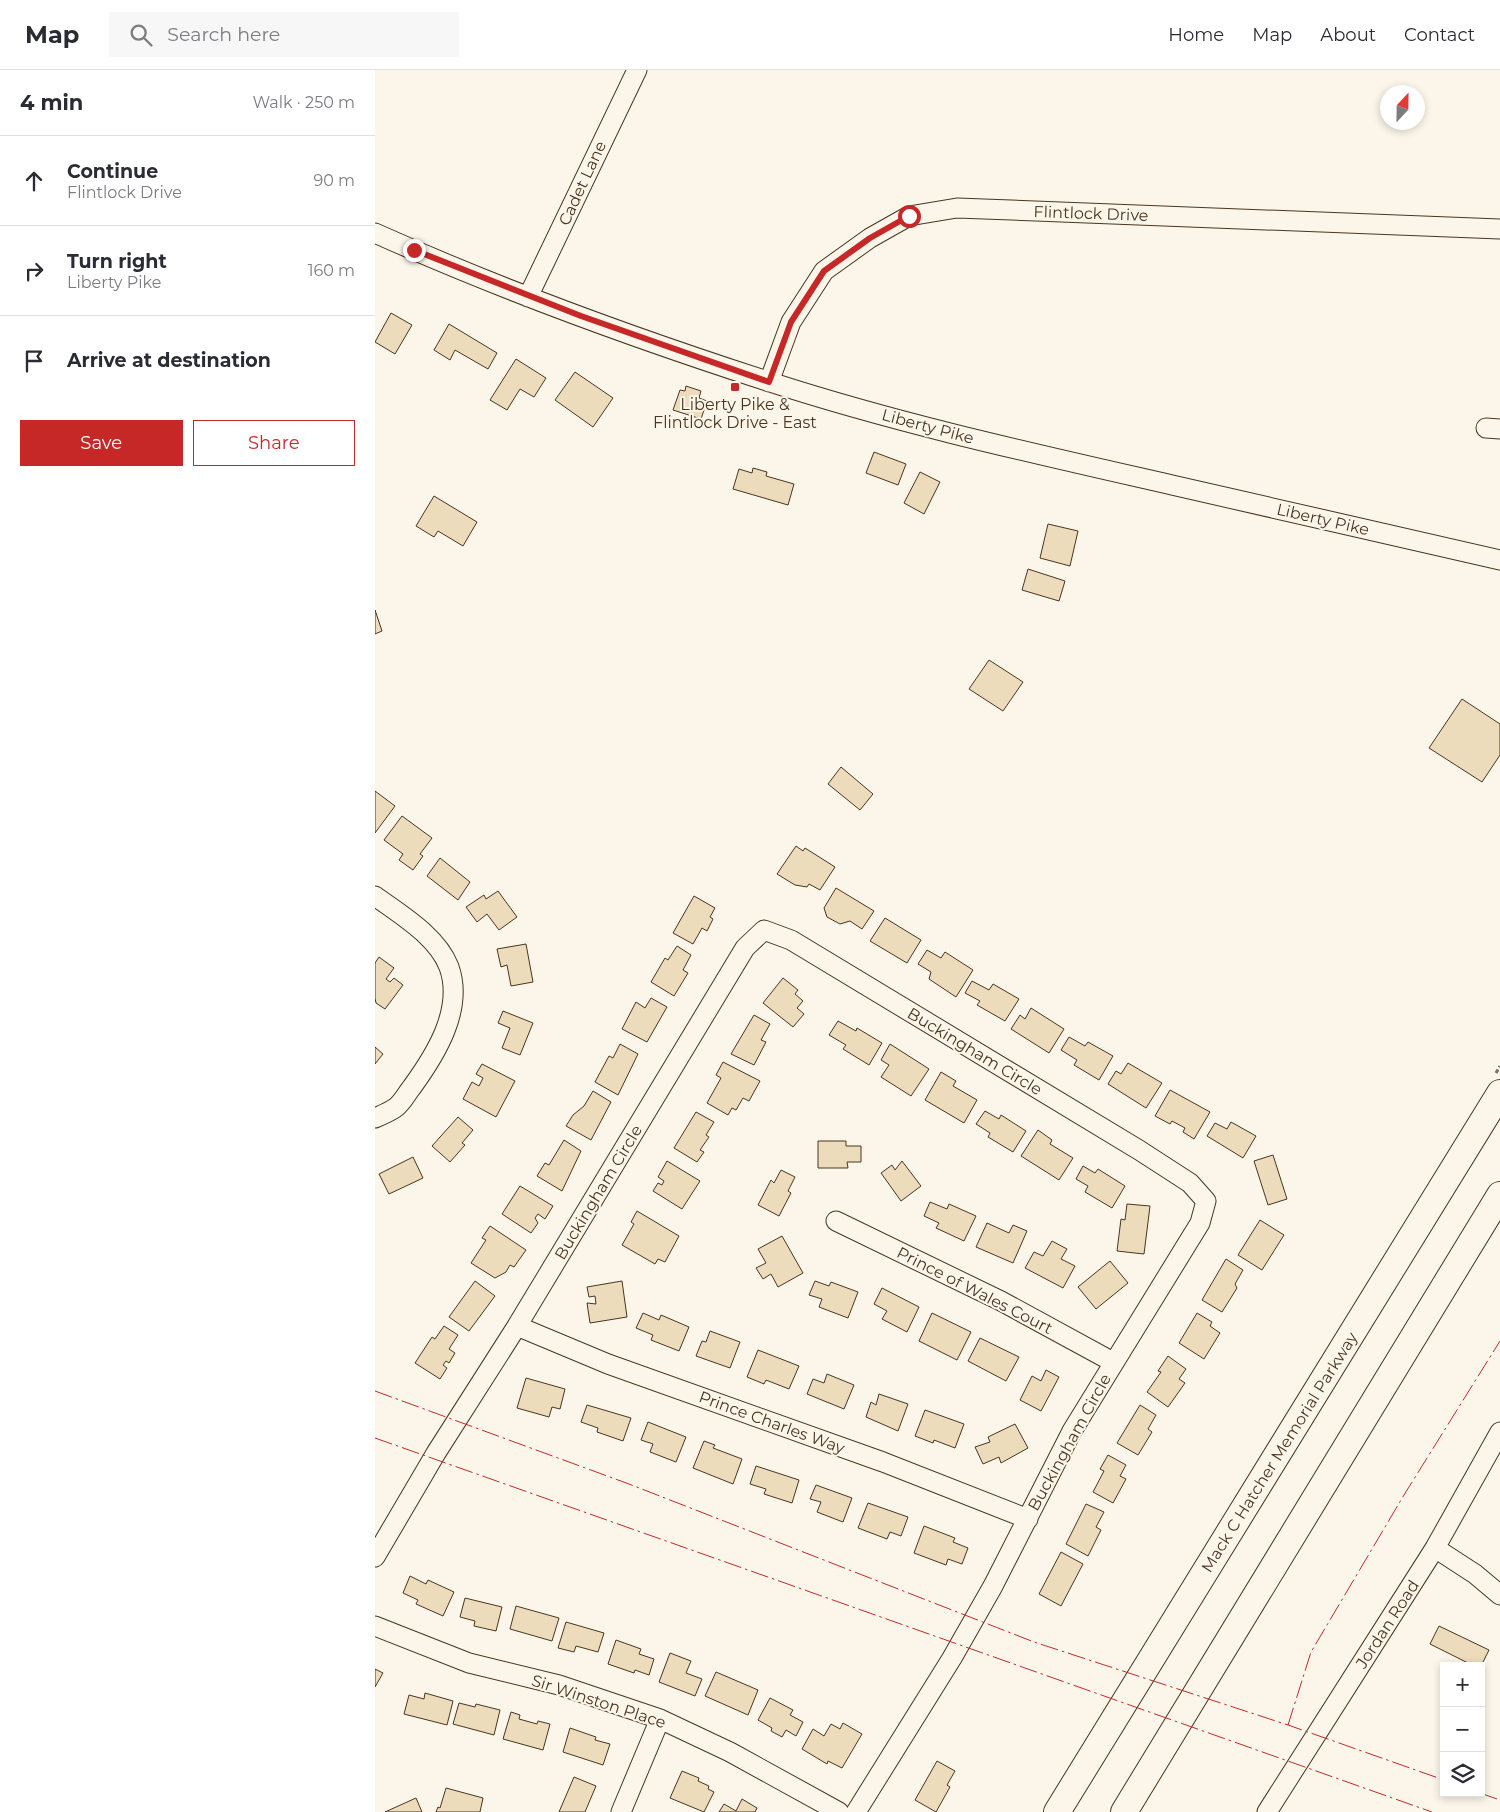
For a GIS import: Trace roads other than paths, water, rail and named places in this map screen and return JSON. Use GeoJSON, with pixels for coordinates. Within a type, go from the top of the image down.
{"type":"FeatureCollection","features":[{"type":"Feature","properties":{"kind":"highway","name":"Mack C Hatcher Memorial Parkway"},"geometry":{"type":"LineString","coordinates":[[1057,1812],[1500,1093]]}},
{"type":"Feature","properties":{"kind":"highway"},"geometry":{"type":"LineString","coordinates":[[1124,1812],[1500,1195]]}},
{"type":"Feature","properties":{"kind":"street","name":"Cadet Lane"},"geometry":{"type":"LineString","coordinates":[[529,297],[637,70]]}},
{"type":"Feature","properties":{"kind":"street","name":"Flintlock Drive"},"geometry":{"type":"LineString","coordinates":[[769,382],[791,322],[824,271],[870,238],[909,216],[957,208],[1500,228]]}},
{"type":"Feature","properties":{"kind":"street","name":"Liberty Pike"},"geometry":{"type":"LineString","coordinates":[[375,232],[529,297],[651,342],[769,382],[916,424],[1040,455],[1500,560]]}},
{"type":"Feature","properties":{"kind":"street"},"geometry":{"type":"LineString","coordinates":[[375,896],[411,922],[434,944],[449,966],[454,993],[449,1022],[427,1065],[397,1107],[375,1118]]}},
{"type":"Feature","properties":{"kind":"street","name":"Buckingham Circle"},"geometry":{"type":"LineString","coordinates":[[375,1557],[436,1453],[517,1326],[745,948],[764,930],[791,940],[1139,1150],[1190,1183],[1207,1200],[1200,1223],[1072,1431],[993,1586],[952,1658],[856,1812]]}},
{"type":"Feature","properties":{"kind":"street","name":"Prince of Wales Court"},"geometry":{"type":"LineString","coordinates":[[835,1221],[1001,1301],[1113,1362]]}},
{"type":"Feature","properties":{"kind":"street","name":"Prince Charles Way"},"geometry":{"type":"LineString","coordinates":[[517,1326],[608,1364],[883,1462],[1028,1519]]}},
{"type":"Feature","properties":{"kind":"street","name":"Jordan Road"},"geometry":{"type":"LineString","coordinates":[[1267,1812],[1435,1548],[1500,1432]]}},
{"type":"Feature","properties":{"kind":"street"},"geometry":{"type":"LineString","coordinates":[[1435,1548],[1475,1574],[1500,1595]]}},
{"type":"Feature","properties":{"kind":"street","name":"Sir Winston Place"},"geometry":{"type":"LineString","coordinates":[[375,1626],[469,1663],[559,1685],[660,1719],[730,1752],[839,1812]]}},
{"type":"Feature","properties":{"kind":"street"},"geometry":{"type":"LineString","coordinates":[[621,1812],[660,1719]]}},
{"type":"Feature","properties":{"kind":"place","name":"Liberty Pike & Flintlock Drive - East"},"geometry":{"type":"Point","coordinates":[735,387]}}]}
